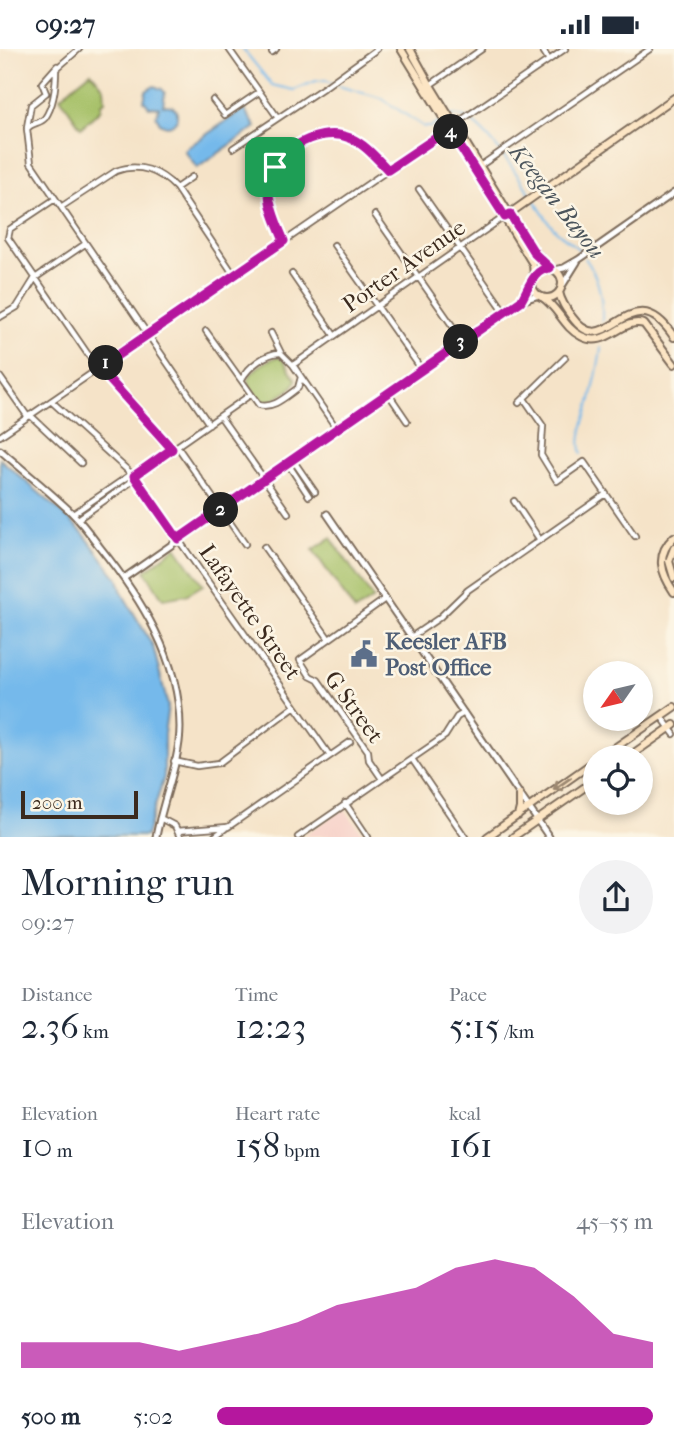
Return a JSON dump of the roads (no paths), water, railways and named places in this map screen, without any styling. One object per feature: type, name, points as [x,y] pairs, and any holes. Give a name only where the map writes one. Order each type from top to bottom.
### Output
[{"type":"main road","points":[[401,49],[480,166],[533,264],[533,288],[553,305],[579,335],[594,340],[611,336],[632,323],[641,323],[650,330],[674,364]]},
{"type":"main road","points":[[410,49],[507,215],[535,254],[561,277],[563,304],[573,318],[585,330],[598,332],[628,315],[649,313],[663,321],[674,337]]},
{"type":"main road","name":"Porter Avenue","points":[[507,215],[674,98]]},
{"type":"main road","points":[[533,278],[541,270],[552,269]]},
{"type":"main road","points":[[540,296],[551,297],[560,289]]},
{"type":"main road","points":[[674,537],[666,545],[661,561],[663,575],[674,592]]},
{"type":"main road","points":[[674,548],[669,557],[669,565],[674,578]]},
{"type":"main road","points":[[619,745],[674,707]]},
{"type":"main road","points":[[647,745],[673,729]]},
{"type":"main road","points":[[487,837],[583,770]]},
{"type":"main road","points":[[513,837],[583,788]]},
{"type":"main road","points":[[518,815],[520,794]]},
{"type":"street","points":[[53,96],[46,93],[42,83],[79,49]]},
{"type":"street","points":[[229,49],[278,118]]},
{"type":"street","points":[[233,148],[377,49]]},
{"type":"street","points":[[430,85],[482,49]]},
{"type":"street","points":[[542,49],[549,60]]},
{"type":"street","points":[[0,436],[388,170],[450,121],[468,116],[565,49]]},
{"type":"street","points":[[480,166],[650,49]]},
{"type":"street","points":[[27,129],[31,124],[43,120],[53,96],[59,65]]},
{"type":"street","points":[[213,100],[225,114],[259,92]]},
{"type":"street","points":[[46,93],[31,105],[27,129],[31,163],[209,424]]},
{"type":"street","points":[[284,241],[271,205],[269,184],[275,168],[297,145],[322,135],[340,135],[357,141],[388,170]]},
{"type":"street","points":[[61,207],[106,177],[125,168],[148,168],[169,180],[176,188],[234,275]]},
{"type":"street","points":[[176,188],[192,177]]},
{"type":"street","points":[[419,189],[505,312]]},
{"type":"street","points":[[552,269],[564,268],[582,257],[674,193]]},
{"type":"street","points":[[55,199],[8,233],[10,241],[99,368],[174,447],[245,544]]},
{"type":"street","points":[[375,215],[463,341]]},
{"type":"street","name":"Porter Avenue","points":[[293,365],[507,215]]},
{"type":"street","points":[[0,317],[17,307],[36,278],[86,244]]},
{"type":"street","points":[[334,245],[422,370]]},
{"type":"street","points":[[560,289],[582,257]]},
{"type":"street","points":[[292,274],[334,335]]},
{"type":"street","points":[[521,301],[533,278]]},
{"type":"street","points":[[124,578],[521,301],[540,296]]},
{"type":"street","points":[[206,331],[259,405],[270,407],[298,388],[301,377]]},
{"type":"street","points":[[271,333],[281,353],[293,365],[337,429]]},
{"type":"street","points":[[242,380],[246,372],[262,360],[273,353],[281,353]]},
{"type":"street","points":[[519,403],[565,358]]},
{"type":"street","points":[[0,377],[29,416],[80,463]]},
{"type":"street","points":[[388,393],[407,421]]},
{"type":"street","points":[[76,517],[127,477],[134,476],[250,395]]},
{"type":"street","points":[[525,400],[543,426],[541,455],[557,481],[584,462],[635,536]]},
{"type":"street","name":"Lafayette Street","points":[[51,401],[134,476],[330,756]]},
{"type":"street","points":[[220,416],[288,513]]},
{"type":"street","points":[[0,450],[76,517],[124,578],[154,629],[174,683],[180,730],[156,837]]},
{"type":"street","points":[[290,462],[312,494]]},
{"type":"street","points":[[411,637],[439,618],[468,590],[606,494]]},
{"type":"street","points":[[514,502],[541,540]]},
{"type":"street","points":[[327,514],[549,837]]},
{"type":"street","name":"G Street","points":[[264,547],[329,639],[304,656],[300,660],[301,664],[310,676],[318,681],[368,751],[369,760],[382,779]]},
{"type":"street","points":[[329,639],[385,599]]},
{"type":"street","points":[[174,761],[197,767],[219,763],[295,706]]},
{"type":"street","points":[[298,837],[446,736],[457,717],[464,713]]},
{"type":"street","points":[[662,716],[673,729]]},
{"type":"street","points":[[214,837],[350,742]]},
{"type":"street","points":[[412,759],[465,837]]},
{"type":"street","points":[[345,803],[368,837]]},
{"type":"street","points":[[160,818],[171,823],[178,834],[228,827]]},
{"type":"water","points":[[154,86],[165,93],[163,105],[172,106],[177,111],[177,119],[172,125],[160,123],[156,116],[159,107],[149,107],[144,101],[146,91]]},
{"type":"water","points":[[244,109],[256,127],[197,168],[184,150]]},
{"type":"water","points":[[0,459],[83,533],[118,579],[122,593],[153,646],[168,706],[164,734],[164,777],[146,836],[0,836]]},
{"type":"waterway","name":"Keegan Bayou","points":[[243,49],[272,85],[294,90],[326,80],[381,98],[424,127],[431,127],[442,121]]},
{"type":"waterway","name":"Keegan Bayou","points":[[450,116],[462,117],[491,140],[553,228],[582,253]]},
{"type":"waterway","name":"Keegan Bayou","points":[[585,258],[599,288],[602,321]]},
{"type":"waterway","name":"Keegan Bayou","points":[[582,454],[581,434],[601,348]]},
{"type":"place","name":"Keesler AFB Post Office","points":[[364,654]]}]
